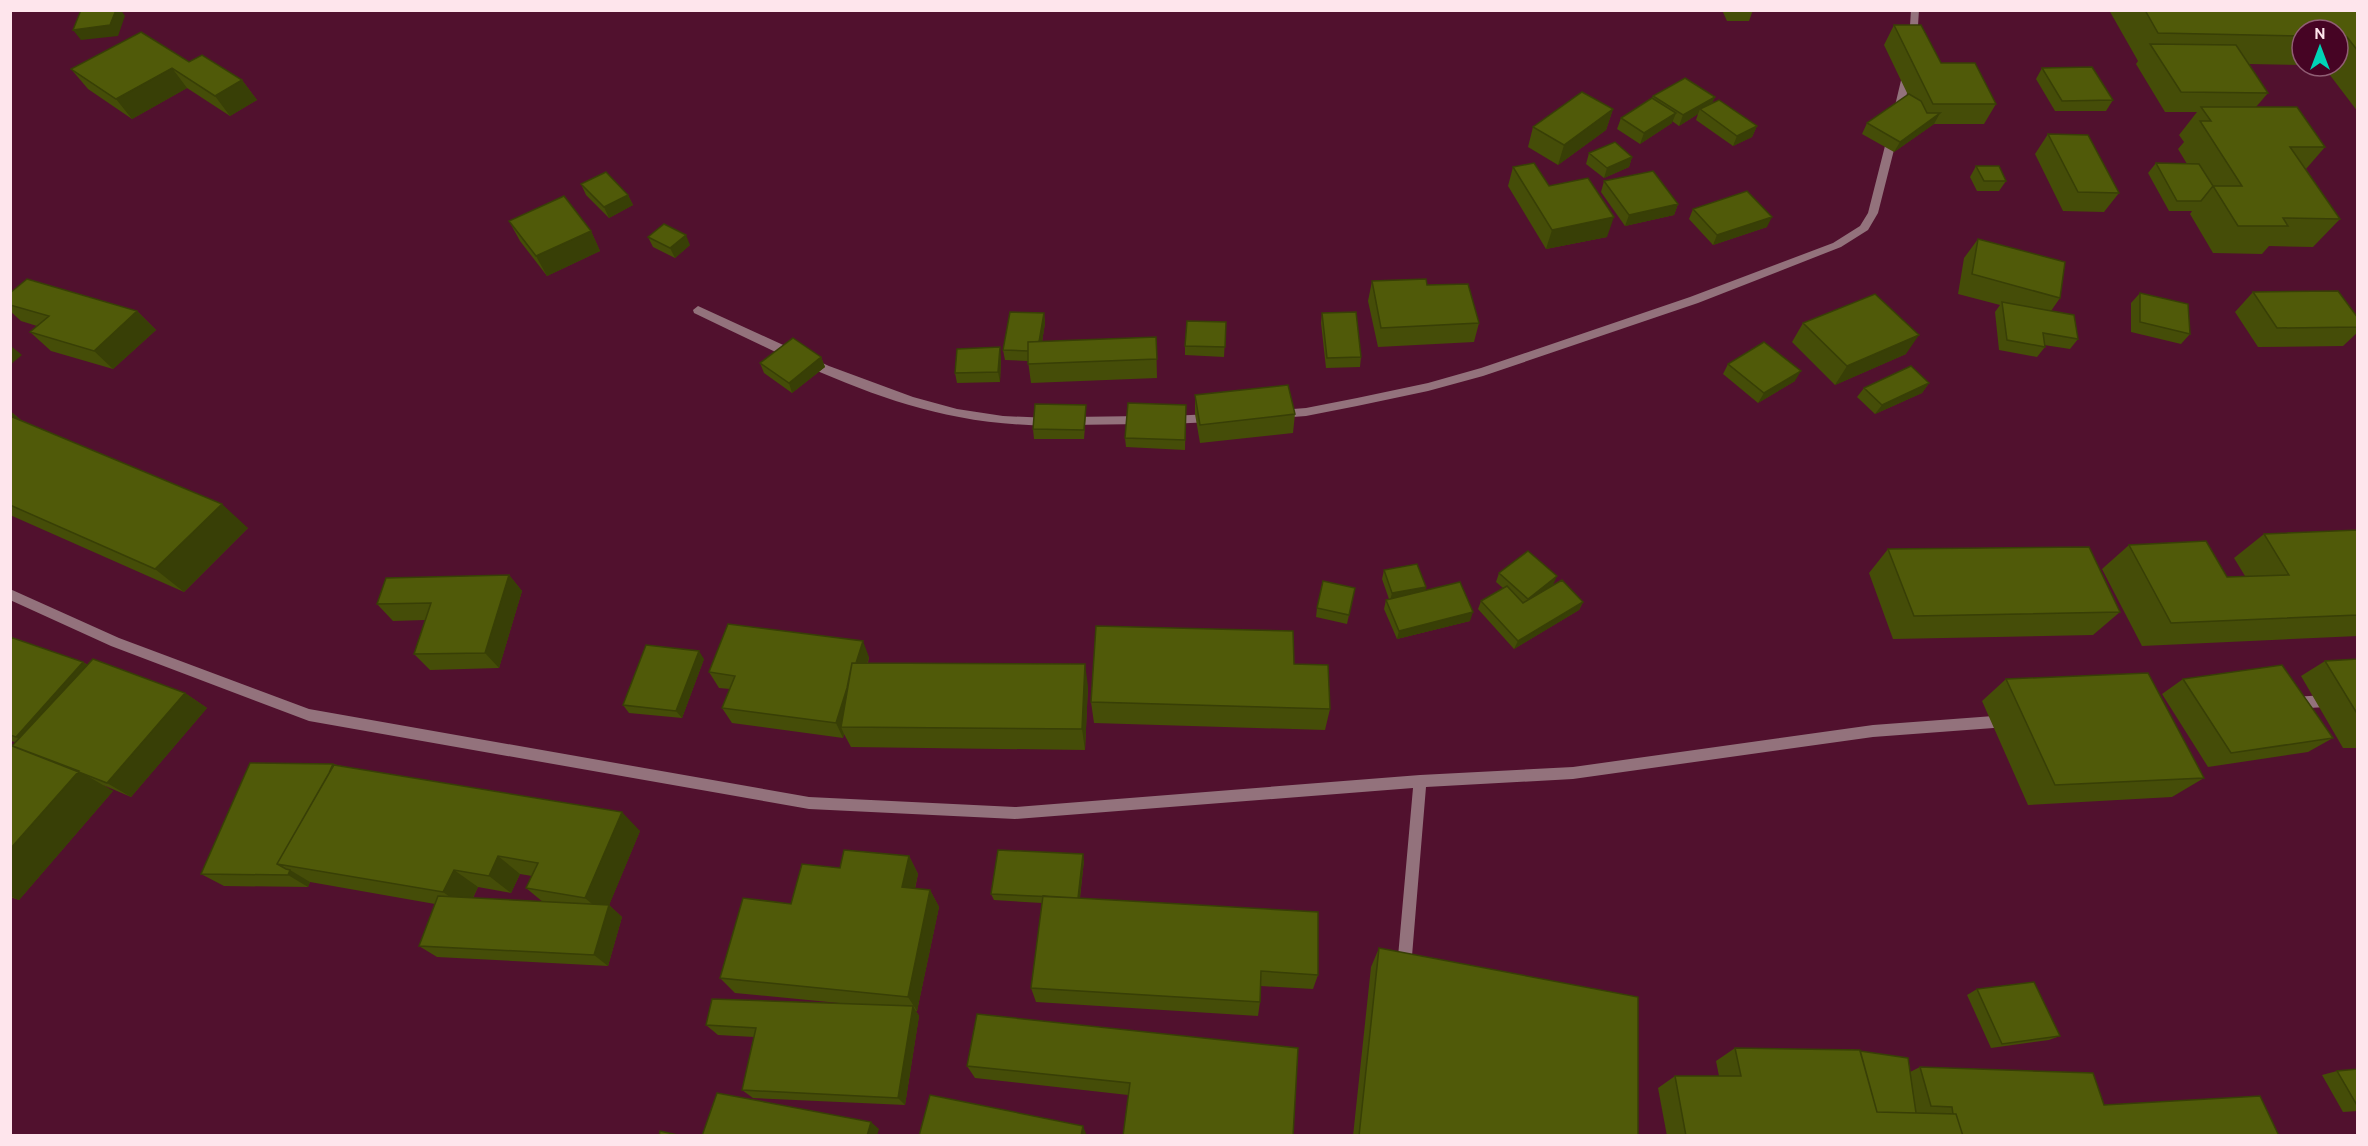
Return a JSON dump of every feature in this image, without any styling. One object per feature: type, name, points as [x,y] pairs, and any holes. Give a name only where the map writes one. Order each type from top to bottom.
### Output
[{"type":"street","points":[[1273,414],[1306,412],[1357,402],[1484,372],[1694,300],[1837,245],[1864,228],[1873,213],[1909,66],[1916,25],[1915,10]]},
{"type":"street","points":[[698,310],[829,372],[902,400],[951,413],[1042,422],[1149,420]]},
{"type":"street","points":[[1161,420],[1229,417]]},
{"type":"street","points":[[10,594],[115,642],[309,715],[809,803],[1015,813],[1420,781],[1573,773],[1873,731],[2016,720]]},
{"type":"street","points":[[2283,704],[2358,699]]},
{"type":"street","points":[[1402,982],[1420,781]]},
{"type":"building","points":[[81,10],[116,10],[110,25],[73,30]]},
{"type":"building","points":[[2145,10],[2358,10],[2358,51],[2350,41],[2350,18],[2290,18],[2290,36],[2158,33]]},
{"type":"building","points":[[1894,25],[1921,25],[1941,63],[1975,63],[1996,104],[1933,104]]},
{"type":"building","points":[[141,32],[189,62],[202,55],[242,80],[215,96],[172,68],[116,99],[71,69]]},
{"type":"building","points":[[2150,44],[2236,45],[2268,93],[2181,92]]},
{"type":"building","points":[[2092,67],[2113,100],[2062,101],[2042,68]]},
{"type":"building","points":[[1685,78],[1715,97],[1683,115],[1653,96]]},
{"type":"building","points":[[1582,92],[1613,109],[1564,145],[1533,127]]},
{"type":"building","points":[[1909,94],[1921,101],[1927,113],[1940,113],[1900,142],[1867,123]]},
{"type":"building","points":[[1652,98],[1676,113],[1644,133],[1621,118]]},
{"type":"building","points":[[1719,100],[1757,126],[1737,136],[1700,109]]},
{"type":"building","points":[[2201,107],[2297,107],[2325,147],[2290,147],[2340,219],[2283,218],[2288,226],[2238,226],[2213,186],[2242,186],[2200,121],[2211,121]]},
{"type":"building","points":[[2048,134],[2088,135],[2119,193],[2078,192]]},
{"type":"building","points":[[1615,142],[1632,157],[1607,168],[1589,153]]},
{"type":"building","points":[[1534,163],[1549,186],[1588,178],[1614,217],[1552,230],[1513,167]]},
{"type":"building","points":[[2156,163],[2199,164],[2213,186],[2201,201],[2177,201]]},
{"type":"building","points":[[1976,166],[1999,166],[2006,181],[1984,181]]},
{"type":"building","points":[[1653,171],[1678,204],[1629,215],[1604,181]]},
{"type":"building","points":[[606,172],[628,195],[604,207],[581,184]]},
{"type":"building","points":[[1747,191],[1772,217],[1717,235],[1693,209]]},
{"type":"building","points":[[564,196],[591,231],[536,256],[509,221]]},
{"type":"building","points":[[664,224],[686,235],[670,248],[648,237]]},
{"type":"building","points":[[1978,239],[2065,262],[2060,298],[1972,274]]},
{"type":"building","points":[[27,279],[137,311],[94,351],[30,332],[49,316],[10,305],[10,293]]},
{"type":"building","points":[[1426,279],[1427,285],[1468,284],[1479,323],[1381,328],[1372,281]]},
{"type":"building","points":[[2338,291],[2358,318],[2358,327],[2277,328],[2253,292]]},
{"type":"building","points":[[2140,293],[2188,304],[2190,334],[2140,322]]},
{"type":"building","points":[[1875,294],[1919,335],[1847,366],[1803,323]]},
{"type":"building","points":[[2002,302],[2074,315],[2078,339],[2043,333],[2045,347],[2007,340]]},
{"type":"building","points":[[1010,312],[1044,313],[1039,342],[1028,342],[1028,351],[1003,350]]},
{"type":"building","points":[[1356,312],[1361,357],[1327,358],[1322,313]]},
{"type":"building","points":[[1187,321],[1226,322],[1225,347],[1185,346]]},
{"type":"building","points":[[1156,337],[1157,359],[1028,364],[1028,342]]},
{"type":"building","points":[[793,338],[821,357],[789,383],[760,363]]},
{"type":"building","points":[[1764,342],[1801,371],[1764,393],[1728,364]]},
{"type":"building","points":[[1000,347],[998,372],[955,373],[957,349]]},
{"type":"building","points":[[1911,366],[1929,383],[1882,405],[1864,388]]},
{"type":"building","points":[[1288,385],[1295,414],[1200,425],[1195,395]]},
{"type":"building","points":[[1128,403],[1186,405],[1185,440],[1125,438]]},
{"type":"building","points":[[1035,404],[1086,405],[1084,430],[1033,429]]},
{"type":"building","points":[[10,416],[222,504],[155,569],[10,505]]},
{"type":"building","points":[[2358,530],[2358,615],[2171,623],[2129,545],[2206,541],[2227,577],[2289,575],[2264,534]]},
{"type":"building","points":[[2089,547],[2120,612],[1914,616],[1888,549]]},
{"type":"building","points":[[1528,551],[1557,576],[1528,599],[1499,573]]},
{"type":"building","points":[[1417,564],[1426,587],[1392,593],[1384,570]]},
{"type":"building","points":[[509,575],[485,653],[414,654],[431,603],[377,604],[386,578]]},
{"type":"building","points":[[1562,580],[1583,602],[1518,641],[1481,601],[1507,586],[1523,603]]},
{"type":"building","points":[[1323,581],[1355,588],[1349,615],[1317,608]]},
{"type":"building","points":[[1460,582],[1473,612],[1399,631],[1386,600]]},
{"type":"building","points":[[728,624],[863,641],[856,663],[852,663],[836,723],[722,708],[735,676],[709,672]]},
{"type":"building","points":[[1096,626],[1293,631],[1294,664],[1328,665],[1330,709],[1091,702]]},
{"type":"building","points":[[10,637],[83,662],[16,737],[10,735]]},
{"type":"building","points":[[646,645],[699,651],[676,711],[623,705]]},
{"type":"building","points":[[93,659],[185,693],[107,783],[12,746]]},
{"type":"building","points":[[2358,659],[2358,715],[2325,661]]},
{"type":"building","points":[[852,663],[1085,664],[1082,729],[841,727]]},
{"type":"building","points":[[2282,665],[2333,738],[2231,753],[2183,679]]},
{"type":"building","points":[[2148,673],[2204,778],[2055,785],[2006,679]]},
{"type":"building","points":[[10,745],[79,771],[10,849]]},
{"type":"building","points":[[250,763],[333,764],[277,864],[290,870],[288,875],[201,874]]},
{"type":"building","points":[[334,765],[622,812],[585,898],[526,888],[538,863],[498,856],[489,876],[454,870],[443,892],[277,864]]},
{"type":"building","points":[[844,850],[909,856],[902,887],[930,890],[908,997],[720,978],[743,898],[791,904],[802,864],[840,868]]},
{"type":"building","points":[[998,850],[1083,854],[1078,898],[991,894]]},
{"type":"building","points":[[438,896],[609,905],[594,955],[419,946]]},
{"type":"building","points":[[1043,896],[1318,912],[1318,975],[1261,971],[1260,1002],[1031,988]]},
{"type":"building","points":[[1379,948],[1638,997],[1638,1136],[1359,1136]]},
{"type":"building","points":[[2034,982],[2060,1036],[2002,1044],[1977,989]]},
{"type":"building","points":[[712,999],[913,1006],[898,1098],[742,1090],[756,1028],[706,1025]]},
{"type":"building","points":[[977,1014],[1298,1048],[1293,1136],[1123,1136],[1130,1083],[967,1066]]},
{"type":"building","points":[[1735,1048],[1860,1050],[1877,1112],[1956,1114],[1963,1136],[1686,1136],[1675,1076],[1741,1076]]},
{"type":"building","points":[[1860,1051],[1908,1058],[1916,1113],[1877,1112]]},
{"type":"building","points":[[1920,1067],[2093,1073],[2104,1105],[2260,1096],[2279,1136],[1963,1136],[1952,1107],[1931,1106]]},
{"type":"building","points":[[2358,1069],[2358,1107],[2337,1071]]},
{"type":"building","points":[[717,1093],[871,1122],[867,1136],[702,1136]]},
{"type":"building","points":[[930,1095],[1083,1126],[1081,1136],[919,1136]]},
{"type":"building","points":[[660,1131],[682,1136],[659,1136]]}]
